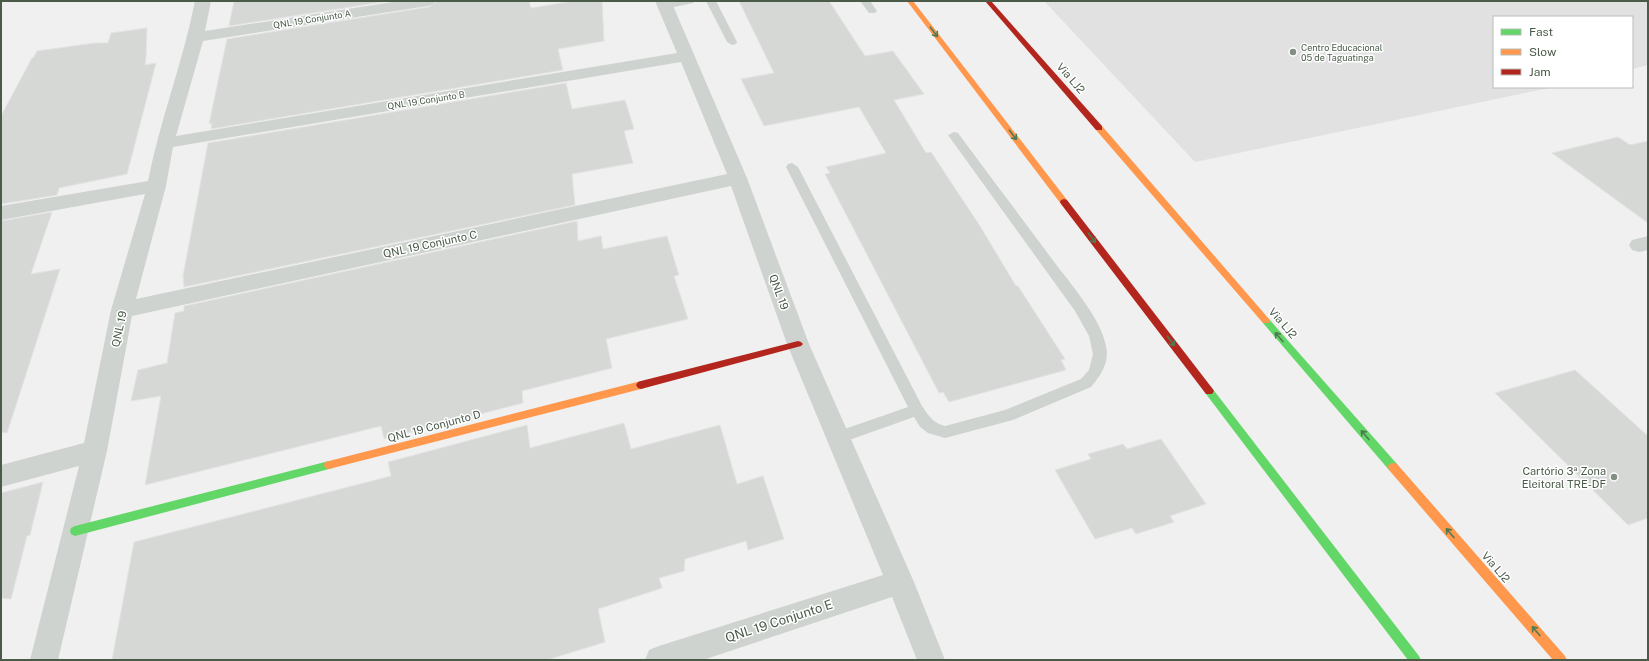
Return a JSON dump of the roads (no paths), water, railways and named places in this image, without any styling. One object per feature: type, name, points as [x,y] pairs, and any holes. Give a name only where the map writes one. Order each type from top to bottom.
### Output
[{"type":"main road","points":[[910,1],[1415,660]]},
{"type":"main road","name":"Via LJ2","points":[[988,1],[1561,660]]},
{"type":"main road","name":"QNL 19 Conjunto D","points":[[75,531],[798,344]]},
{"type":"street","name":"QNL 19","points":[[44,660],[95,451],[122,310],[157,186],[165,143],[196,37],[203,1]]},
{"type":"street","name":"QNL 19 Conjunto A","points":[[196,37],[428,1]]},
{"type":"street","name":"QNL 19","points":[[664,4],[738,178],[798,344],[900,582],[931,660]]},
{"type":"street","name":"QNL 19 Conjunto B","points":[[165,143],[687,56]]},
{"type":"street","name":"QNL 19 Conjunto C","points":[[122,310],[738,178]]},
{"type":"street","points":[[1,213],[157,186]]},
{"type":"street","points":[[1,476],[95,451]]},
{"type":"street","name":"QNL 19 Conjunto E","points":[[659,660],[900,582]]},
{"type":"lane","points":[[664,4],[690,1]]},
{"type":"lane","points":[[711,1],[732,42]]},
{"type":"lane","points":[[865,1],[872,11]]},
{"type":"lane","points":[[792,166],[917,410],[925,423],[933,429],[945,432],[1008,416],[1086,383],[1095,374],[1101,362],[1101,351],[1094,331],[1080,308],[954,135]]},
{"type":"lane","points":[[838,438],[917,410]]},
{"type":"place","name":"Centro Educacional 05 de Taguatinga","points":[[1293,52]]},
{"type":"place","name":"Cartório 3ª Zona Eleitoral TRE-DF","points":[[1614,477]]}]
